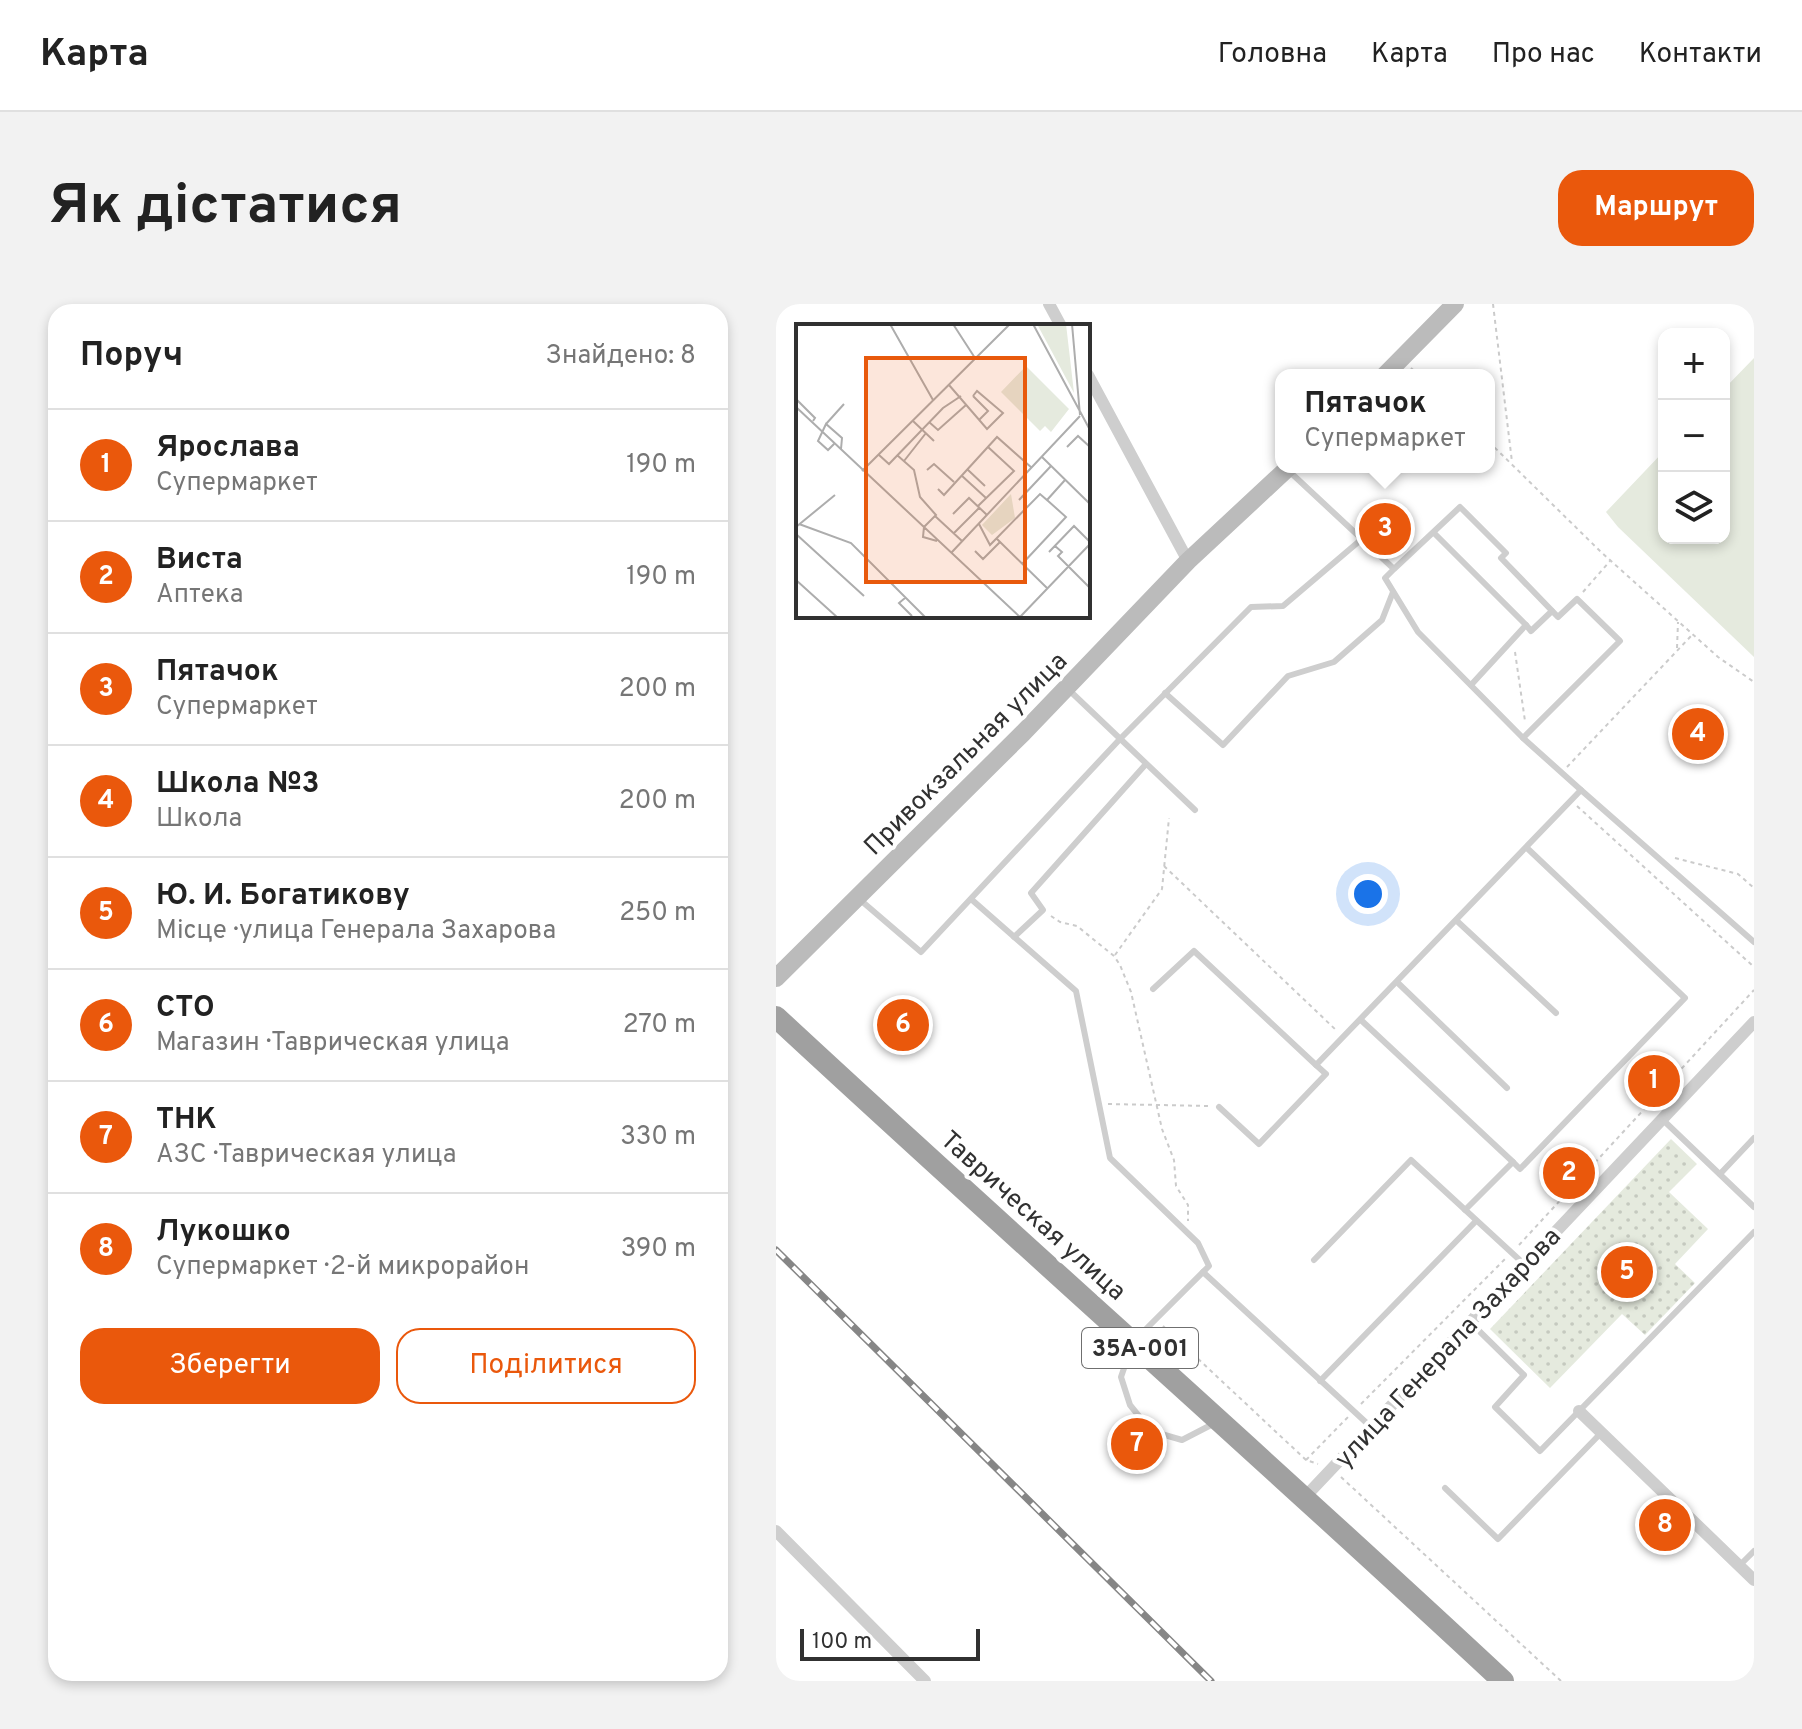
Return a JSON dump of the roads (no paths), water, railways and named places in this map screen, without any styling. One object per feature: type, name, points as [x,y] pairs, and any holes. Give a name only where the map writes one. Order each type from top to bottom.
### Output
[{"type":"highway","name":"Таврическая улица","points":[[776,1017],[1503,1681]]},
{"type":"main road","points":[[1391,369],[1450,306]]},
{"type":"main road","name":"Привокзальная улица","points":[[776,978],[1067,688],[1188,561],[1283,473]]},
{"type":"street","points":[[1049,304],[1060,324]]},
{"type":"street","points":[[1090,379],[1188,561]]},
{"type":"street","name":"улица Генерала Захарова","points":[[1305,1497],[1754,1022]]},
{"type":"street","points":[[1579,1411],[1754,1580]]},
{"type":"street","points":[[776,1531],[925,1681]]},
{"type":"lane","points":[[1293,473],[1394,569]]},
{"type":"lane","points":[[1525,736],[1620,641],[1577,599],[1558,617],[1501,558],[1506,553],[1460,507],[1385,578],[1418,632],[1562,773],[1754,942]]},
{"type":"lane","points":[[1434,533],[1531,631],[1552,611]]},
{"type":"lane","points":[[858,898],[921,952],[1120,739],[1251,607],[1283,606],[1363,538]]},
{"type":"lane","points":[[1165,693],[1223,745],[1288,676],[1334,662],[1370,631],[1382,620],[1393,592]]},
{"type":"lane","points":[[1471,685],[1526,625]]},
{"type":"lane","points":[[1067,688],[1195,810]]},
{"type":"lane","points":[[1014,937],[1043,910],[1031,893],[1146,764]]},
{"type":"lane","points":[[1316,1065],[1362,1021],[1581,790]]},
{"type":"lane","points":[[1362,1021],[1520,1169],[1685,998],[1527,848]]},
{"type":"lane","points":[[971,899],[1076,991],[1110,1158],[1198,1243],[1209,1266],[1134,1342],[1121,1377],[1130,1405],[1151,1431],[1182,1440],[1219,1421]]},
{"type":"lane","points":[[1457,921],[1556,1013]]},
{"type":"lane","points":[[1153,989],[1194,951],[1326,1074],[1259,1144],[1219,1107]]},
{"type":"lane","points":[[1398,983],[1507,1088]]},
{"type":"lane","points":[[1662,1119],[1754,1207]]},
{"type":"lane","points":[[1720,1174],[1754,1138]]},
{"type":"lane","points":[[1314,1260],[1411,1160],[1525,1264]]},
{"type":"lane","points":[[1465,1210],[1513,1162]]},
{"type":"lane","points":[[1320,1381],[1476,1221]]},
{"type":"lane","points":[[1470,1322],[1524,1375],[1495,1407],[1540,1451],[1754,1232]]},
{"type":"lane","points":[[1203,1272],[1371,1427]]},
{"type":"lane","points":[[1445,1488],[1498,1539],[1601,1433]]},
{"type":"lane","points":[[1739,1566],[1754,1551]]},
{"type":"railway","points":[[776,1250],[1211,1681]]},
{"type":"place","name":"Пятачок","points":[[1385,529]]},
{"type":"place","name":"Школа №3","points":[[1698,734]]},
{"type":"place","name":"СТО","points":[[903,1025]]},
{"type":"place","name":"Ярослава","points":[[1654,1081]]},
{"type":"place","name":"Виста","points":[[1569,1173]]},
{"type":"place","name":"Ю. И. Богатикову","points":[[1627,1272]]},
{"type":"place","name":"ТНК","points":[[1137,1444]]},
{"type":"place","name":"Лукошко","points":[[1665,1525]]}]
